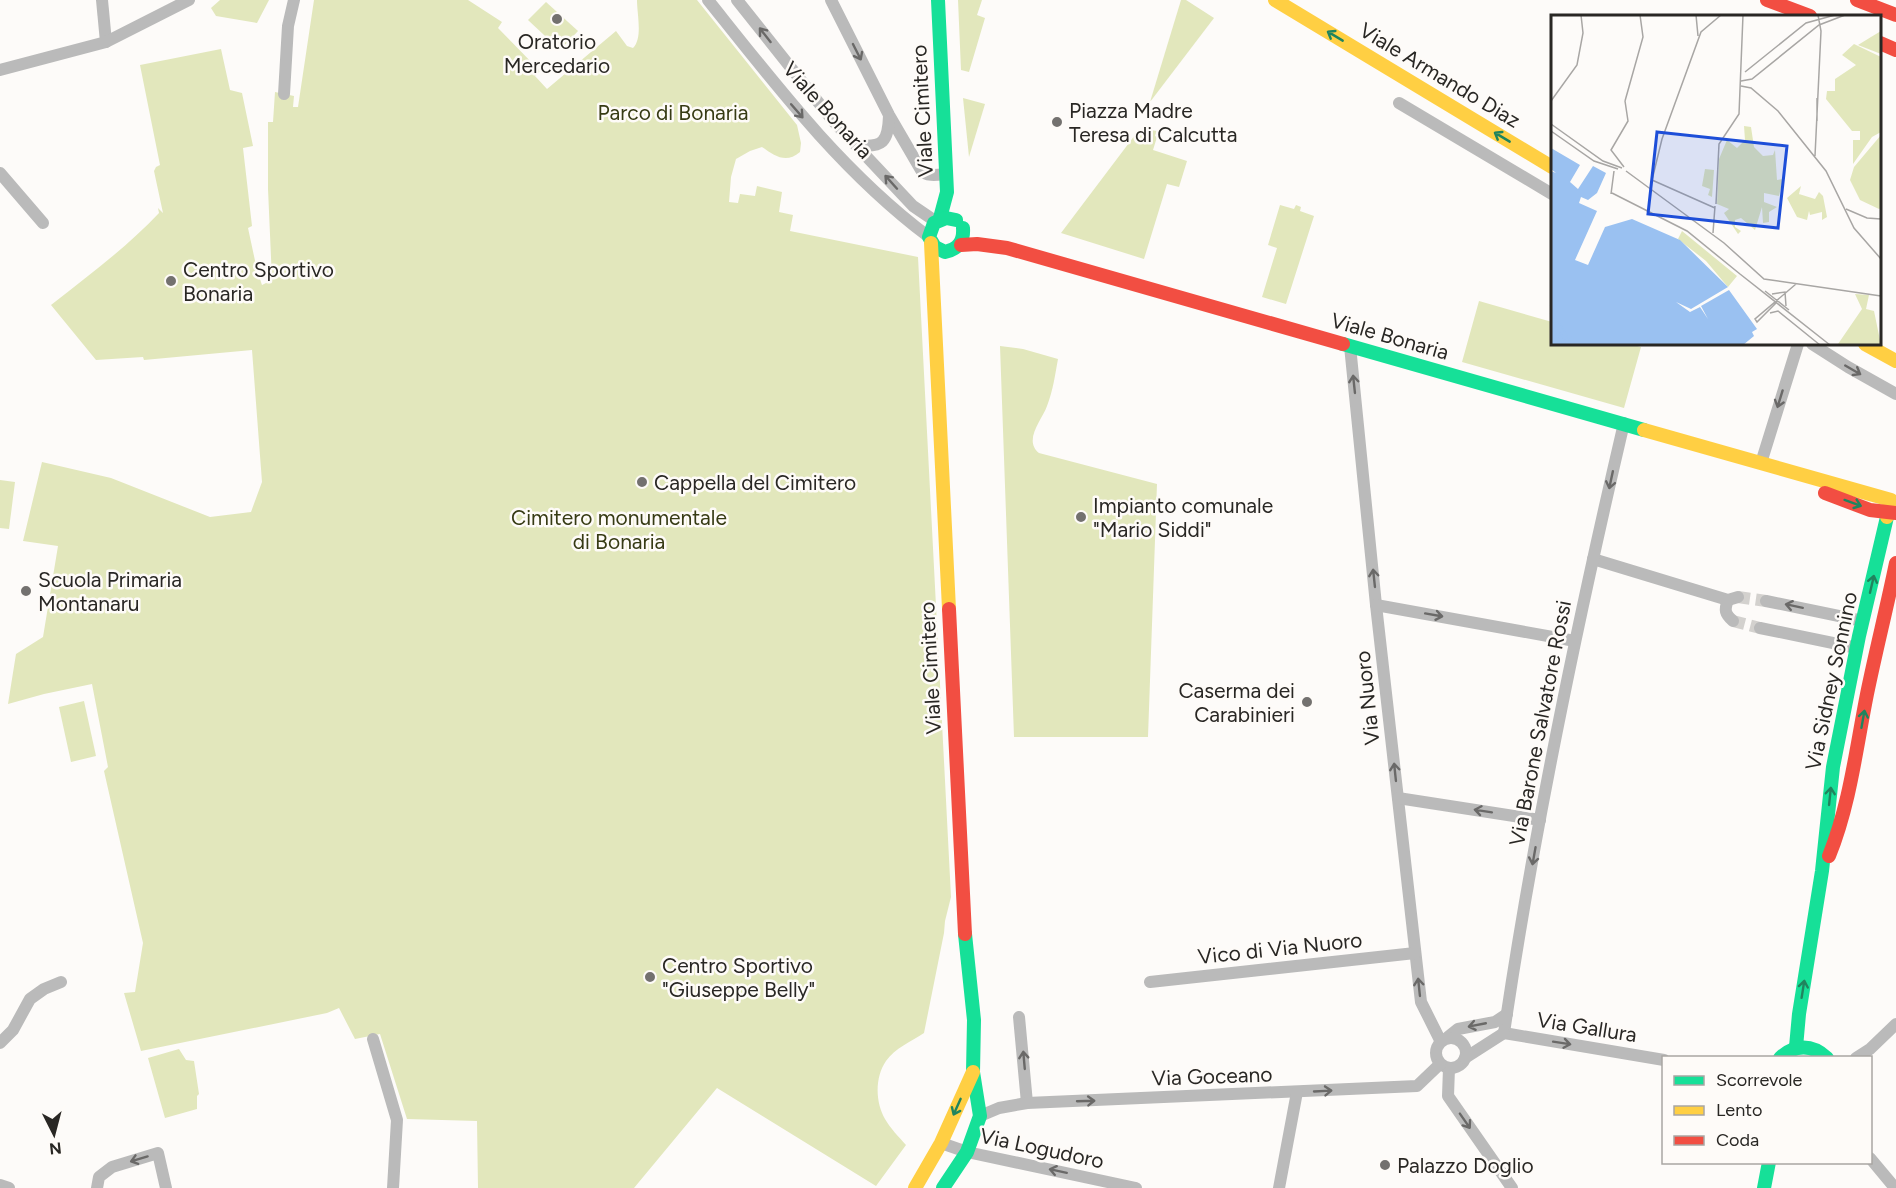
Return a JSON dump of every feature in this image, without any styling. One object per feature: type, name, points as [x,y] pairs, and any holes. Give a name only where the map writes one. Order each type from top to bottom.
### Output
[{"type":"main road","name":"Viale Cimitero","points":[[937,220],[947,192],[938,0]]},
{"type":"main road","name":"Viale Armando Diaz","points":[[1275,0],[1551,166]]},
{"type":"main road","points":[[1767,0],[1807,15]]},
{"type":"main road","points":[[1857,0],[1896,15]]},
{"type":"main road","points":[[1881,43],[1896,50]]},
{"type":"main road","points":[[947,192],[964,235],[961,244]]},
{"type":"main road","points":[[945,217],[979,237],[1007,248],[961,244],[951,251],[933,248],[929,231],[937,220],[945,217]]},
{"type":"main road","name":"Viale Cimitero","points":[[933,248],[963,921],[974,1020],[973,1072]]},
{"type":"main road","name":"Viale Bonaria","points":[[1007,248],[1624,423],[1761,464],[1786,479],[1862,507],[1892,509]]},
{"type":"main road","points":[[1867,345],[1896,361]]},
{"type":"main road","name":"Via Sidney Sonnino","points":[[1797,1047],[1799,1014],[1822,871],[1833,767],[1863,621],[1892,509]]},
{"type":"main road","name":"Via Sidney Sonnino","points":[[1822,871],[1840,832],[1849,798],[1867,694],[1896,563]]},
{"type":"main road","points":[[1782,1056],[1787,1051],[1803,1046],[1815,1048],[1825,1056]]},
{"type":"main road","points":[[943,1188],[967,1152],[980,1116],[973,1072]]},
{"type":"main road","points":[[915,1188],[941,1143],[973,1072]]},
{"type":"main road","points":[[1764,1188],[1769,1164]]},
{"type":"street","points":[[102,0],[106,42]]},
{"type":"street","points":[[0,70],[106,42],[189,0]]},
{"type":"street","points":[[284,94],[288,26],[294,0]]},
{"type":"street","name":"Viale Bonaria","points":[[708,0],[798,112],[933,248]]},
{"type":"street","name":"Viale Bonaria","points":[[737,0],[834,122],[913,206],[937,220]]},
{"type":"street","points":[[831,0],[889,115],[924,174],[946,174]]},
{"type":"street","name":"Viale Armando Diaz","points":[[1399,103],[1551,193]]},
{"type":"street","points":[[857,145],[874,147],[880,144],[888,132],[889,115]]},
{"type":"street","points":[[0,173],[43,223]]},
{"type":"street","points":[[1761,464],[1797,345]]},
{"type":"street","points":[[1814,345],[1896,394]]},
{"type":"street","name":"Via Nuoro","points":[[1350,346],[1376,605],[1421,1002],[1444,1039]]},
{"type":"street","name":"Via Barone Salvatore Rossi","points":[[1504,1033],[1540,820],[1575,641],[1624,423]]},
{"type":"street","points":[[1593,559],[1733,598],[1724,610],[1733,621]]},
{"type":"street","points":[[1766,601],[1863,621]]},
{"type":"street","points":[[1376,605],[1575,641]]},
{"type":"street","points":[[1760,628],[1857,648]]},
{"type":"street","points":[[1398,798],[1540,820]]},
{"type":"street","name":"Vico di Via Nuoro","points":[[1150,982],[1415,952]]},
{"type":"street","points":[[0,1043],[13,1030],[30,999],[44,988],[61,982]]},
{"type":"street","points":[[1507,1014],[1494,1022],[1458,1029],[1436,1047],[1435,1053],[1445,1066],[1448,1096],[1512,1188]]},
{"type":"street","points":[[1019,1017],[1027,1103]]},
{"type":"street","points":[[1859,1056],[1870,1049],[1896,1024]]},
{"type":"street","points":[[1445,1066],[1459,1065],[1465,1058],[1504,1033]]},
{"type":"street","name":"Via Gallura","points":[[1504,1033],[1662,1059]]},
{"type":"street","points":[[1444,1039],[1455,1038],[1463,1043],[1466,1051],[1465,1058]]},
{"type":"street","points":[[373,1039],[397,1119],[393,1188]]},
{"type":"street","name":"Via Goceano","points":[[980,1116],[999,1108],[1027,1103],[1417,1086],[1445,1066]]},
{"type":"street","points":[[1279,1188],[1297,1092]]},
{"type":"street","name":"Via Logudoro","points":[[941,1143],[967,1152],[1136,1188]]},
{"type":"street","points":[[97,1188],[99,1177],[112,1167],[158,1153],[166,1188]]},
{"type":"street","points":[[1872,1160],[1895,1188]]},
{"type":"street","points":[[0,1185],[9,1188]]},
{"type":"green space","points":[[220,0],[269,0],[257,23],[216,16],[211,8]]},
{"type":"green space","points":[[314,0],[468,0],[502,22],[498,28],[540,71],[535,76],[547,89],[616,31],[627,46],[633,48],[639,32],[637,0],[697,0],[797,125],[801,143],[800,152],[790,158],[776,156],[762,147],[736,159],[731,177],[729,202],[738,203],[740,194],[755,196],[757,186],[782,192],[779,212],[793,215],[790,231],[918,257],[951,897],[924,1033],[894,1052],[882,1067],[880,1074],[879,1105],[889,1126],[906,1145],[876,1186],[717,1088],[634,1188],[478,1188],[477,1121],[407,1119],[380,1034],[355,1039],[339,1008],[327,1013],[141,1051],[124,993],[135,992],[143,943],[104,771],[108,767],[92,684],[8,704],[16,654],[43,637],[58,546],[23,541],[42,462],[111,478],[210,517],[251,512],[262,482],[252,350],[144,360],[143,357],[96,360],[51,305],[134,238],[159,213],[158,208],[163,213],[154,171],[160,165],[140,65],[221,49],[230,90],[242,93],[253,146],[243,148],[252,226],[248,228],[257,270],[262,285],[272,280],[268,122],[273,122],[275,92],[294,96],[293,107],[298,107]]},
{"type":"green space","points":[[958,0],[982,0],[977,15],[985,18],[969,72],[961,70]]},
{"type":"green space","points":[[1181,0],[1186,0],[1214,18],[1150,102]]},
{"type":"green space","points":[[546,2],[578,31],[560,50],[528,20]]},
{"type":"green space","points":[[963,98],[985,104],[969,157]]},
{"type":"green space","points":[[1151,130],[1157,131],[1153,150],[1187,161],[1179,187],[1167,184],[1144,259],[1061,233],[1138,131],[1149,134]]},
{"type":"green space","points":[[1280,205],[1294,209],[1296,205],[1301,207],[1300,211],[1314,216],[1286,304],[1262,297],[1277,248],[1268,245]]},
{"type":"green space","points":[[1479,301],[1551,322],[1551,345],[1634,345],[1641,347],[1624,408],[1462,362]]},
{"type":"green space","name":"Impianto comunale \"Mario Siddi\"","points":[[1000,346],[1023,349],[1058,359],[1049,400],[1033,436],[1035,448],[1039,453],[1157,484],[1148,737],[1014,737]]},
{"type":"green space","points":[[0,480],[15,482],[9,529],[0,528]]},
{"type":"green space","points":[[84,701],[96,756],[71,762],[59,707]]},
{"type":"green space","points":[[179,1049],[186,1060],[194,1061],[199,1094],[197,1109],[165,1118],[148,1058]]},
{"type":"tunnel","points":[[1738,597],[1766,601]]},
{"type":"tunnel","points":[[1733,621],[1760,628]]},
{"type":"traffic: fast","points":[[938,0],[947,192],[940,218]]},
{"type":"traffic: fast","points":[[956,220],[946,218],[934,223],[929,237],[935,247],[945,252],[957,247],[961,241],[963,228]]},
{"type":"traffic: fast","points":[[1343,344],[1644,430]]},
{"type":"traffic: fast","points":[[1796,1047],[1799,1014],[1822,871],[1833,767],[1859,636],[1887,517]]},
{"type":"traffic: fast","points":[[943,1188],[967,1152],[980,1116],[973,1072],[974,1020],[965,934]]},
{"type":"traffic: fast","points":[[1782,1056],[1798,1048],[1809,1048],[1825,1056]]},
{"type":"traffic: fast","points":[[1764,1188],[1769,1164]]},
{"type":"traffic: slow","points":[[1275,0],[1551,166]]},
{"type":"traffic: slow","points":[[931,243],[949,609]]},
{"type":"traffic: slow","points":[[1867,345],[1896,361]]},
{"type":"traffic: slow","points":[[1644,430],[1891,500],[1887,517]]},
{"type":"traffic: slow","points":[[915,1188],[941,1143],[973,1072]]},
{"type":"traffic: jam","points":[[1767,0],[1807,15]]},
{"type":"traffic: jam","points":[[1857,0],[1896,15]]},
{"type":"traffic: jam","points":[[1881,43],[1896,50]]},
{"type":"traffic: jam","points":[[961,245],[977,244],[1007,248],[1343,344]]},
{"type":"traffic: jam","points":[[1825,493],[1870,510],[1896,513]]},
{"type":"traffic: jam","points":[[1829,856],[1847,796],[1896,563]]},
{"type":"traffic: jam","points":[[949,609],[965,934]]},
{"type":"place","name":"Oratorio Mercedario","points":[[557,19]]},
{"type":"place","name":"Piazza Madre Teresa di Calcutta","points":[[1057,122]]},
{"type":"place","name":"Centro Sportivo Bonaria","points":[[171,281]]},
{"type":"place","name":"Cappella del Cimitero","points":[[642,482]]},
{"type":"place","name":"Impianto comunale \"Mario Siddi\"","points":[[1081,517]]},
{"type":"place","name":"Scuola Primaria Montanaru","points":[[26,591]]},
{"type":"place","name":"Caserma dei Carabinieri","points":[[1307,702]]},
{"type":"place","name":"Centro Sportivo \"Giuseppe Belly\"","points":[[650,977]]},
{"type":"place","name":"Palazzo Doglio","points":[[1385,1165]]},
{"type":"park label","name":"Parco di Bonaria","points":[[673,112]]},
{"type":"park label","name":"Cimitero monumentale di Bonaria","points":[[619,529]]}]
